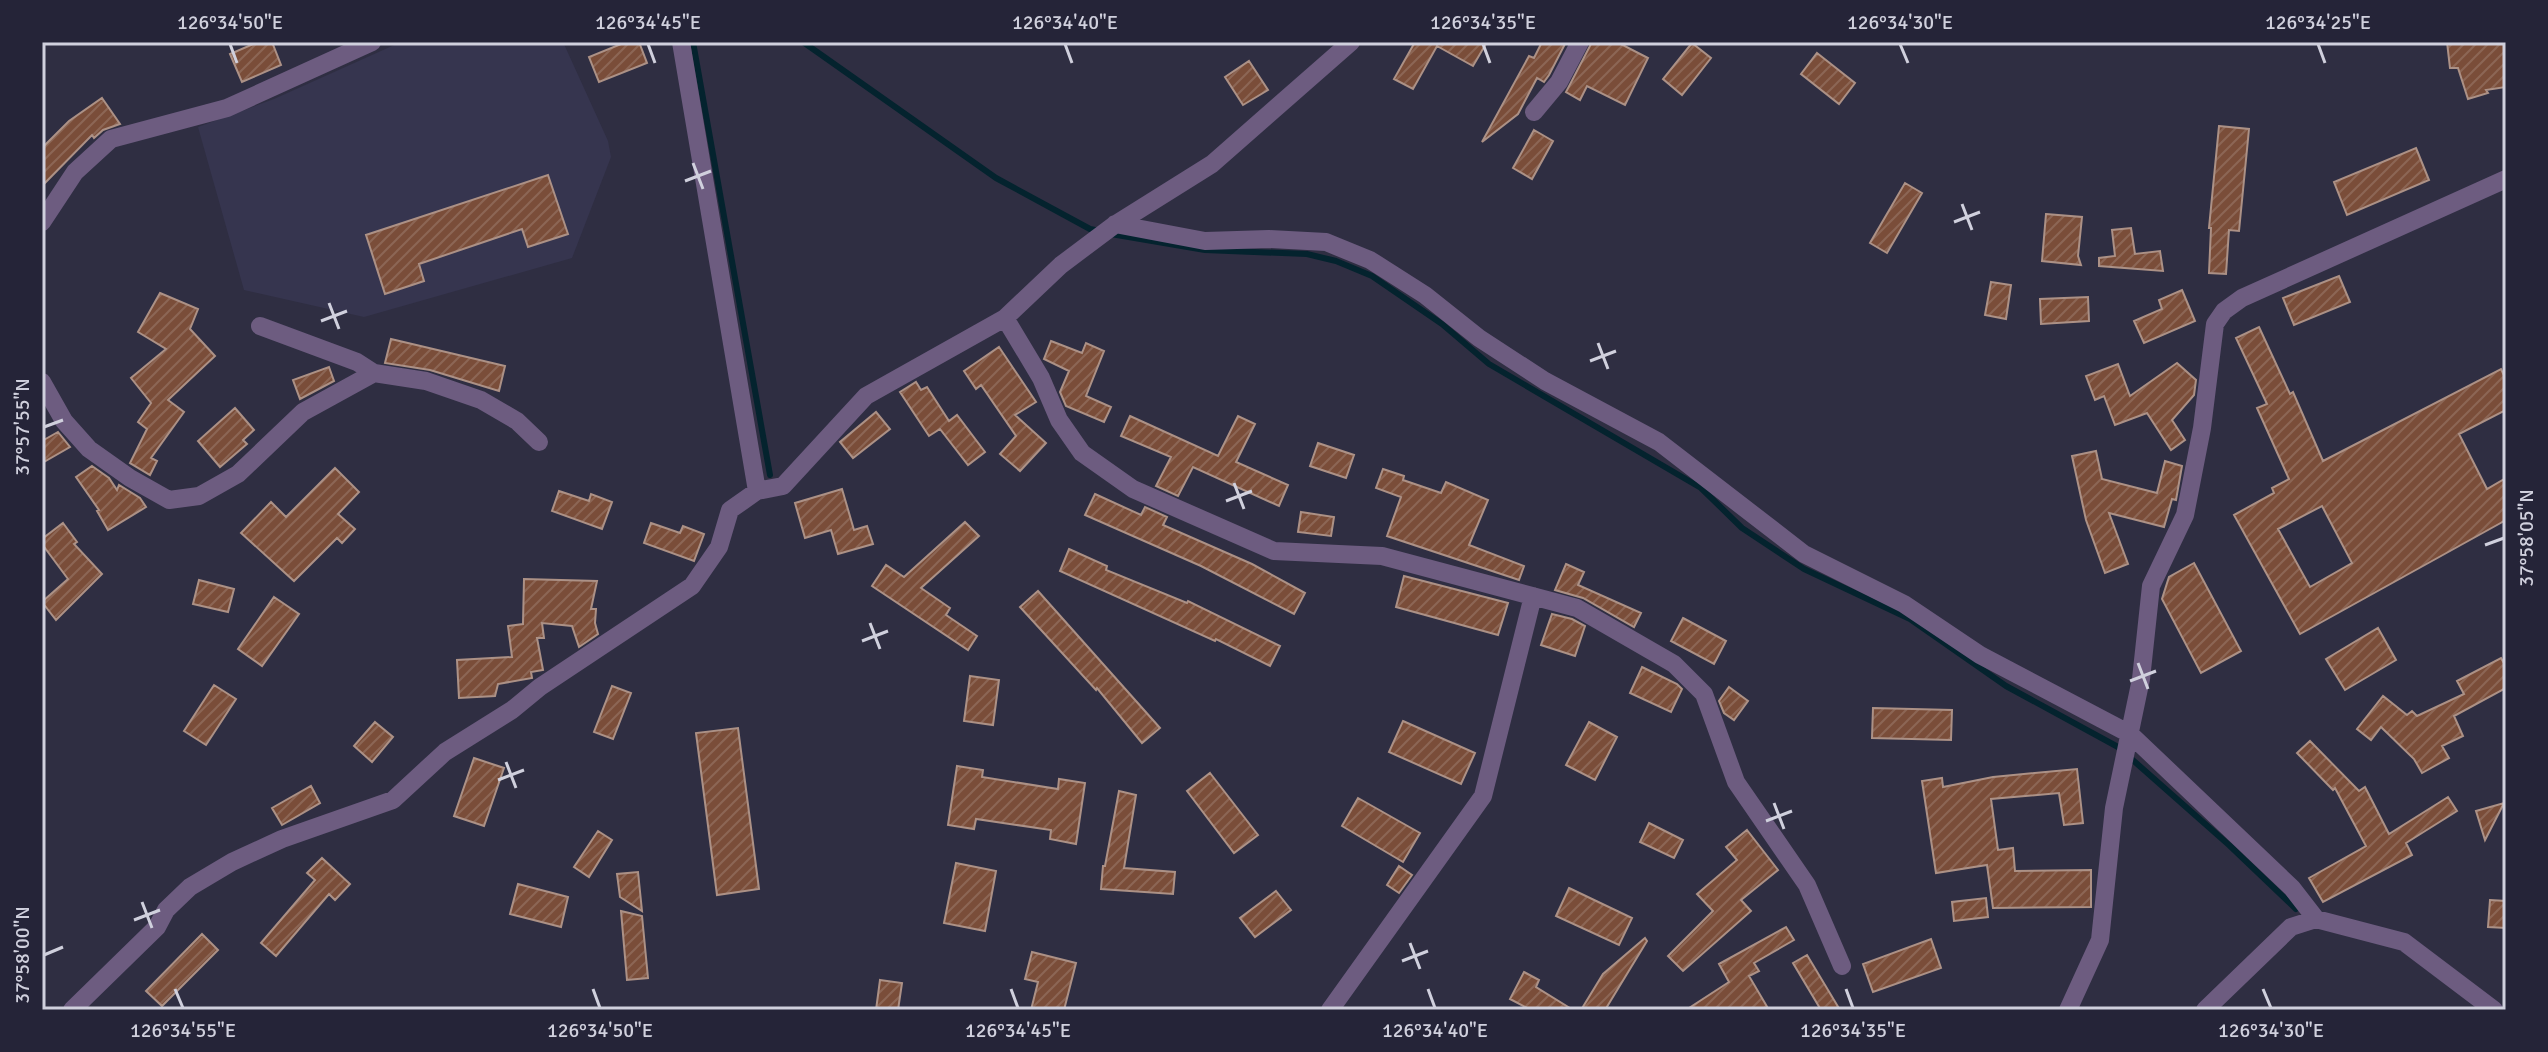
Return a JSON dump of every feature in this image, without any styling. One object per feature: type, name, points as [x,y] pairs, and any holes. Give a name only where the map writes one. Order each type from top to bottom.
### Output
[{"type":"street","points":[[42,222],[75,172],[111,139],[227,108],[372,42]]},
{"type":"street","points":[[681,42],[757,491]]},
{"type":"street","points":[[72,1010],[157,927],[166,910],[190,887],[232,862],[282,839],[393,800],[445,752],[512,710],[540,687],[692,586],[719,547],[730,510],[757,491],[783,486],[866,396],[1005,318],[1061,265],[1091,242],[1212,164],[1351,42]]},
{"type":"street","points":[[1534,112],[1559,82],[1580,42]]},
{"type":"street","points":[[2068,1010],[2100,940],[2114,808],[2141,679],[2151,586],[2185,515],[2202,428],[2215,324],[2224,311],[2242,298],[2506,179]]},
{"type":"street","points":[[1114,225],[1205,241],[1269,239],[1326,242],[1370,260],[1425,295],[1479,338],[1545,381],[1659,442],[1804,554],[1904,604],[1980,655],[2130,734],[2292,888],[2316,919]]},
{"type":"street","points":[[1005,318],[1041,378],[1059,420],[1082,453],[1133,489],[1274,551],[1382,556],[1577,608],[1639,641],[1674,664],[1704,694],[1736,782],[1807,885],[1842,966]]},
{"type":"street","points":[[260,326],[357,362],[374,373],[426,381],[481,400],[517,421],[539,442]]},
{"type":"street","points":[[42,382],[64,421],[89,449],[130,478],[169,500],[199,496],[238,474],[303,412],[374,373]]},
{"type":"street","points":[[1330,1010],[1483,796],[1533,596]]},
{"type":"street","points":[[2205,1010],[2291,927],[2316,919],[2404,942],[2494,1010]]},
{"type":"shaded area","points":[[401,42],[563,42],[608,141],[611,157],[572,258],[364,317],[244,290],[198,127],[274,99]]},
{"type":"building","points":[[258,42],[272,42],[281,65],[242,82],[230,54]]},
{"type":"building","points":[[626,42],[639,42],[647,63],[599,82],[589,57]]},
{"type":"building","points":[[1415,42],[1487,42],[1473,66],[1437,46],[1413,89],[1394,79]]},
{"type":"building","points":[[1542,42],[1566,42],[1544,82],[1537,78],[1518,114],[1482,142],[1529,56],[1534,58]]},
{"type":"building","points":[[1592,42],[1617,42],[1648,58],[1625,105],[1587,86],[1580,100],[1566,92]]},
{"type":"building","points":[[2447,42],[2506,42],[2506,87],[2486,90],[2488,93],[2468,99],[2458,68],[2450,68]]},
{"type":"building","points":[[1692,43],[1711,58],[1682,95],[1663,79]]},
{"type":"building","points":[[1817,53],[1855,83],[1839,104],[1801,74]]},
{"type":"building","points":[[1249,61],[1268,90],[1243,105],[1225,77]]},
{"type":"building","points":[[102,98],[120,124],[103,130],[94,138],[92,135],[42,186],[42,148],[69,121]]},
{"type":"building","points":[[2219,126],[2249,129],[2239,231],[2229,230],[2226,274],[2209,273],[2209,228]]},
{"type":"building","points":[[1534,130],[1553,141],[1532,179],[1513,168]]},
{"type":"building","points":[[2416,148],[2429,180],[2347,215],[2334,182]]},
{"type":"building","points":[[548,175],[568,234],[528,247],[522,229],[419,264],[424,281],[385,294],[366,235]]},
{"type":"building","points":[[1905,183],[1922,193],[1887,253],[1870,243]]},
{"type":"building","points":[[2046,214],[2082,217],[2078,256],[2081,265],[2042,261]]},
{"type":"building","points":[[2131,228],[2135,254],[2160,251],[2163,271],[2099,266],[2099,258],[2115,256],[2112,230]]},
{"type":"building","points":[[2339,276],[2350,302],[2294,325],[2283,298]]},
{"type":"building","points":[[1991,282],[2011,285],[2006,319],[1985,315]]},
{"type":"building","points":[[2182,290],[2195,321],[2144,343],[2134,321],[2162,309],[2159,300]]},
{"type":"building","points":[[160,293],[198,309],[190,329],[215,356],[168,400],[184,412],[151,458],[157,461],[150,475],[130,463],[147,429],[138,422],[151,403],[131,378],[166,349],[138,332]]},
{"type":"building","points":[[2088,297],[2089,321],[2041,324],[2040,299]]},
{"type":"building","points":[[2259,327],[2290,394],[2293,392],[2323,461],[2501,369],[2506,380],[2506,410],[2459,434],[2487,489],[2506,478],[2506,520],[2300,634],[2234,515],[2274,493],[2272,488],[2289,479],[2257,408],[2267,404],[2236,338]],"holes":[[[2322,506],[2352,563],[2310,587],[2278,529]]]},
{"type":"building","points":[[391,339],[505,366],[499,391],[430,370],[385,363]]},
{"type":"building","points":[[1051,341],[1082,353],[1086,343],[1104,351],[1086,396],[1111,407],[1104,422],[1066,406],[1060,392],[1069,371],[1044,359]]},
{"type":"building","points":[[999,347],[1036,402],[1015,415],[1046,443],[1020,471],[1000,454],[1016,436],[981,385],[976,389],[964,371]]},
{"type":"building","points":[[2177,363],[2196,380],[2194,395],[2172,420],[2185,440],[2171,450],[2147,413],[2115,425],[2104,396],[2095,400],[2086,376],[2118,364],[2130,396]]},
{"type":"building","points":[[329,367],[334,381],[300,399],[293,380]]},
{"type":"building","points":[[916,382],[921,390],[927,387],[949,421],[957,415],[985,452],[968,465],[940,429],[929,436],[900,392]]},
{"type":"building","points":[[235,408],[254,430],[243,440],[247,444],[220,467],[198,441]]},
{"type":"building","points":[[876,412],[890,429],[853,458],[840,442]]},
{"type":"building","points":[[1130,416],[1218,456],[1238,416],[1255,424],[1236,462],[1288,485],[1279,506],[1193,467],[1178,496],[1156,486],[1171,457],[1121,436]]},
{"type":"building","points":[[58,432],[70,447],[42,463],[42,441]]},
{"type":"building","points":[[1318,443],[1354,455],[1346,478],[1310,466]]},
{"type":"building","points":[[2096,451],[2102,479],[2157,493],[2165,461],[2182,466],[2176,500],[2172,499],[2164,527],[2109,513],[2128,564],[2105,573],[2086,520],[2072,456]]},
{"type":"building","points":[[92,466],[109,478],[117,490],[119,485],[140,498],[146,507],[108,530],[99,510],[76,477]]},
{"type":"building","points":[[335,468],[359,492],[338,514],[355,529],[342,543],[337,538],[294,581],[241,533],[271,502],[286,517]]},
{"type":"building","points":[[1383,469],[1404,476],[1403,480],[1441,493],[1446,482],[1488,500],[1469,545],[1524,566],[1519,580],[1387,536],[1401,497],[1376,488]]},
{"type":"building","points":[[842,489],[854,530],[867,526],[873,544],[838,554],[831,530],[805,538],[795,503]]},
{"type":"building","points":[[559,491],[589,501],[591,494],[612,502],[602,529],[552,511]]},
{"type":"building","points":[[1095,494],[1141,515],[1145,507],[1167,517],[1163,525],[1252,564],[1305,593],[1294,614],[1201,566],[1085,515]]},
{"type":"building","points":[[1301,512],[1334,517],[1331,536],[1298,532]]},
{"type":"building","points":[[965,522],[979,536],[921,588],[950,608],[946,615],[977,636],[968,650],[872,586],[886,565],[904,577]]},
{"type":"building","points":[[63,523],[77,542],[74,544],[102,574],[56,620],[42,602],[68,579],[42,544],[42,539]]},
{"type":"building","points":[[651,523],[680,533],[683,526],[704,534],[694,561],[644,543]]},
{"type":"building","points":[[1069,549],[1107,566],[1106,570],[1188,601],[1280,646],[1270,666],[1060,571]]},
{"type":"building","points":[[2194,563],[2241,651],[2201,673],[2162,599],[2169,577]]},
{"type":"building","points":[[1566,564],[1584,572],[1578,585],[1641,613],[1634,627],[1583,598],[1555,590]]},
{"type":"building","points":[[1404,576],[1508,603],[1498,635],[1396,607]]},
{"type":"building","points":[[524,579],[597,581],[591,609],[596,609],[598,634],[579,647],[572,626],[542,623],[544,638],[537,638],[543,670],[531,672],[532,678],[498,684],[495,696],[459,698],[457,660],[512,657],[508,626],[523,624]]},
{"type":"building","points":[[199,580],[234,589],[228,612],[193,604]]},
{"type":"building","points":[[1038,591],[1160,728],[1142,743],[1097,688],[1020,607]]},
{"type":"building","points":[[274,597],[299,614],[262,666],[238,649]]},
{"type":"building","points":[[1552,614],[1585,626],[1575,656],[1541,645]]},
{"type":"building","points":[[1683,618],[1726,641],[1714,664],[1671,641]]},
{"type":"building","points":[[2378,628],[2396,660],[2345,690],[2326,659]]},
{"type":"building","points":[[2501,658],[2506,667],[2506,688],[2454,716],[2463,736],[2442,746],[2449,758],[2422,773],[2414,759],[2381,727],[2371,740],[2357,729],[2383,696],[2407,715],[2412,711],[2417,716],[2464,694],[2457,681]]},
{"type":"building","points":[[1642,667],[1682,689],[1671,712],[1630,693]]},
{"type":"building","points":[[970,676],[999,680],[993,725],[964,721]]},
{"type":"building","points":[[214,685],[236,699],[206,745],[184,731]]},
{"type":"building","points":[[612,686],[631,693],[613,739],[594,732]]},
{"type":"building","points":[[1729,687],[1748,701],[1734,720],[1724,713],[1719,701]]},
{"type":"building","points":[[1873,708],[1952,710],[1951,740],[1872,738]]},
{"type":"building","points":[[1403,721],[1475,753],[1461,784],[1389,752]]},
{"type":"building","points":[[375,722],[393,737],[372,762],[354,746]]},
{"type":"building","points":[[1589,722],[1617,737],[1595,780],[1566,765]]},
{"type":"building","points":[[738,728],[759,889],[717,895],[696,733]]},
{"type":"building","points":[[2310,741],[2359,791],[2365,787],[2389,834],[2448,797],[2457,811],[2406,843],[2412,855],[2323,902],[2309,878],[2366,846],[2335,788],[2333,790],[2297,753]]},
{"type":"building","points":[[474,758],[504,768],[484,826],[454,816]]},
{"type":"building","points":[[957,766],[983,770],[982,777],[1058,789],[1059,779],[1085,783],[1076,844],[1050,839],[1051,830],[976,819],[974,829],[948,825]]},
{"type":"building","points":[[2077,769],[2083,823],[2064,825],[2059,793],[1991,799],[1998,850],[2013,848],[2015,871],[2091,870],[2091,907],[1993,908],[1987,865],[1936,873],[1922,781],[1942,778],[1943,787],[1993,777]]},
{"type":"building","points":[[1210,773],[1258,835],[1234,853],[1187,791]]},
{"type":"building","points":[[311,786],[320,803],[282,825],[272,808]]},
{"type":"building","points":[[1119,791],[1136,795],[1124,868],[1175,872],[1173,894],[1101,889]]},
{"type":"building","points":[[1358,798],[1420,833],[1403,862],[1342,826]]},
{"type":"building","points":[[2504,803],[2485,840],[2476,811]]},
{"type":"building","points":[[1649,823],[1683,840],[1674,858],[1640,842]]},
{"type":"building","points":[[1747,830],[1778,870],[1741,900],[1751,911],[1683,971],[1668,956],[1713,911],[1697,894],[1737,860],[1726,847]]},
{"type":"building","points":[[598,831],[612,840],[589,877],[574,867]]},
{"type":"building","points":[[322,858],[350,884],[335,900],[329,894],[276,956],[261,943],[315,880],[307,873]]},
{"type":"building","points":[[956,863],[996,871],[985,931],[944,923]]},
{"type":"building","points":[[1399,866],[1412,875],[1399,893],[1387,885]]},
{"type":"building","points":[[638,872],[642,911],[620,897],[617,874]]},
{"type":"building","points":[[518,884],[568,897],[561,927],[510,914]]},
{"type":"building","points":[[1569,888],[1632,918],[1619,945],[1556,916]]},
{"type":"building","points":[[1276,891],[1291,910],[1255,937],[1240,918]]},
{"type":"building","points":[[1986,898],[1988,917],[1954,921],[1952,902]]},
{"type":"building","points":[[2490,900],[2506,901],[2506,928],[2488,927]]},
{"type":"building","points":[[621,911],[642,916],[648,978],[627,980]]},
{"type":"building","points":[[1786,927],[1794,940],[1754,963],[1759,971],[1749,976],[1769,1010],[1686,1010],[1729,982],[1719,964]]},
{"type":"building","points":[[202,934],[218,950],[162,1006],[146,991]]},
{"type":"building","points":[[1645,938],[1647,941],[1605,1010],[1581,1010],[1603,974]]},
{"type":"building","points":[[1931,939],[1941,968],[1873,992],[1863,964]]},
{"type":"building","points":[[1032,952],[1076,963],[1064,1010],[1031,1010],[1038,982],[1025,979]]},
{"type":"building","points":[[1807,955],[1840,1010],[1821,1010],[1793,963]]},
{"type":"building","points":[[1524,972],[1539,980],[1536,987],[1573,1010],[1531,1010],[1510,999]]},
{"type":"building","points":[[880,980],[902,983],[898,1010],[876,1010]]},
{"type":"waterway","points":[[693,42],[770,475]]},
{"type":"waterway","points":[[803,42],[996,178],[1090,229],[1100,231]]},
{"type":"waterway","points":[[1111,234],[1205,250],[1307,254],[1336,261],[1372,276],[1442,324],[1489,364],[1701,488],[1742,528],[1804,569],[1910,619],[2006,686],[2118,747],[2296,909]]}]
